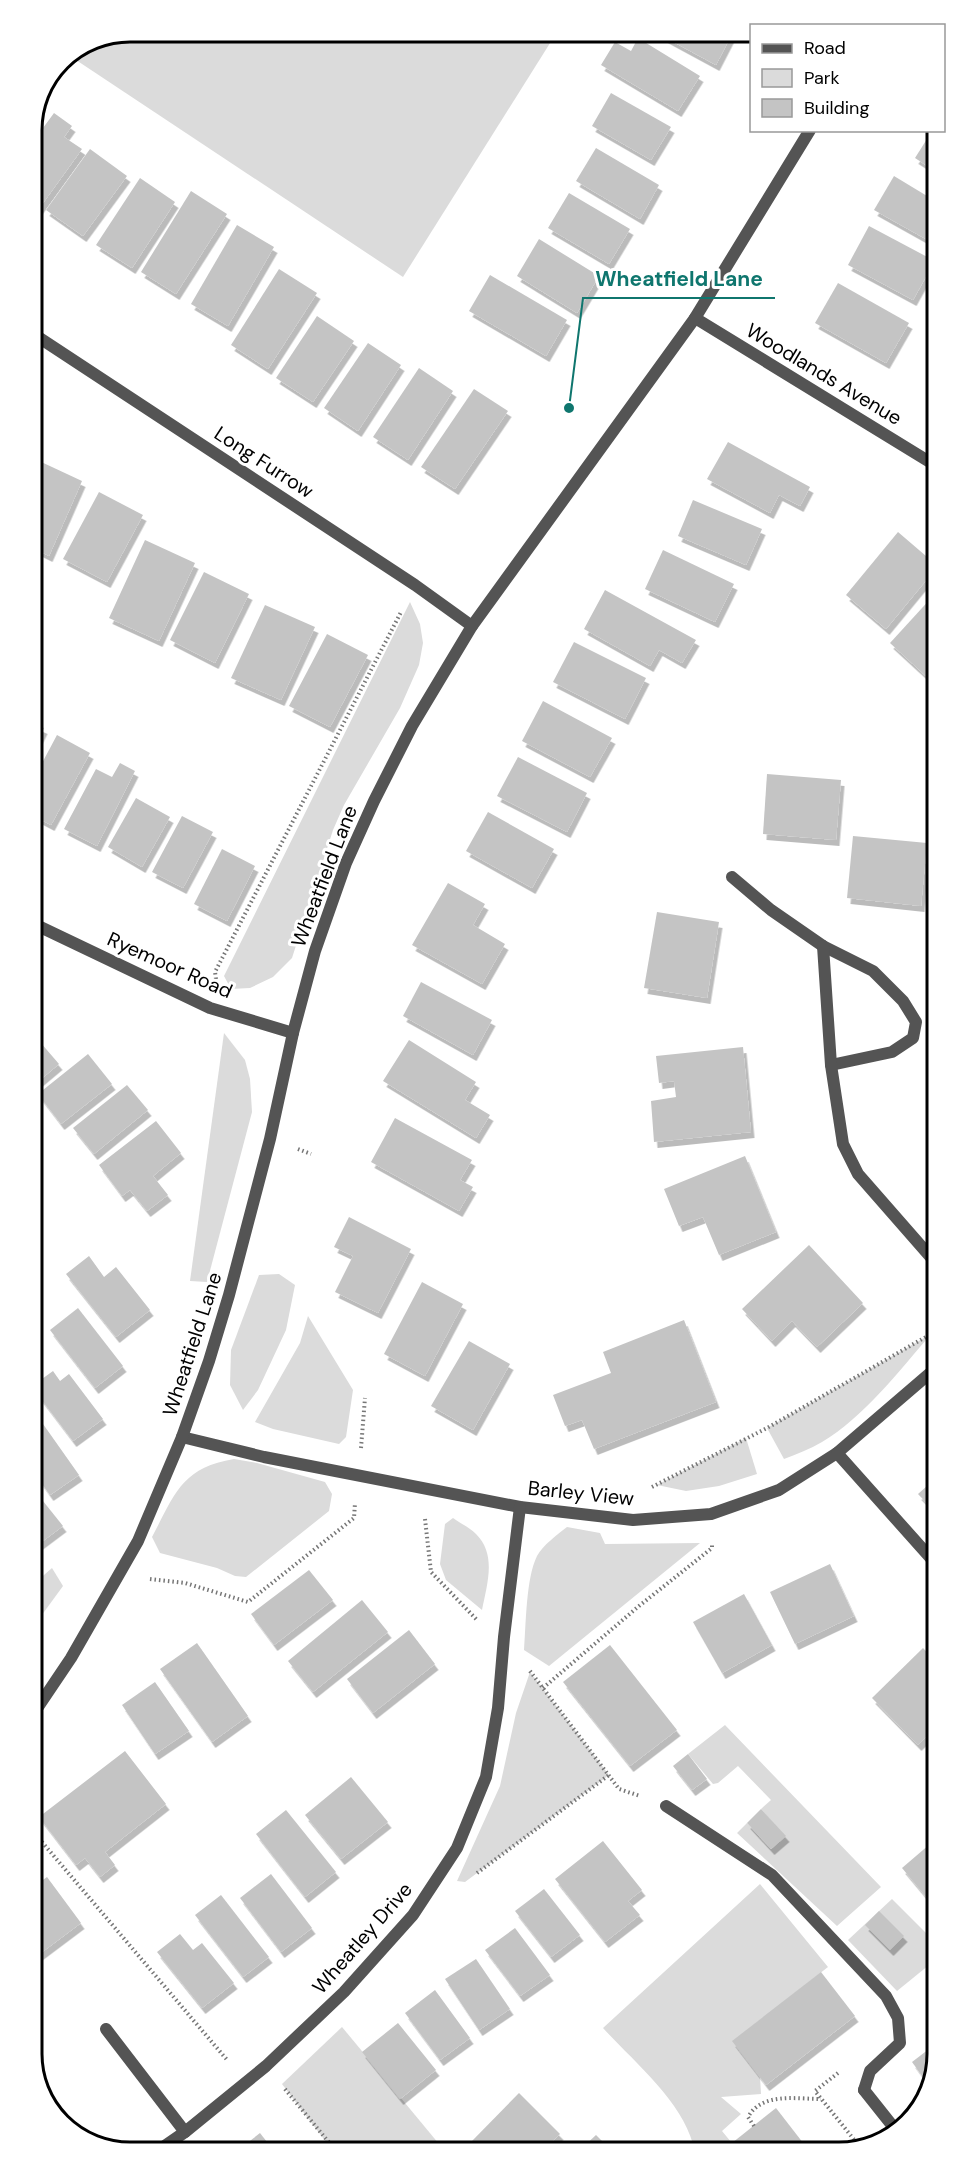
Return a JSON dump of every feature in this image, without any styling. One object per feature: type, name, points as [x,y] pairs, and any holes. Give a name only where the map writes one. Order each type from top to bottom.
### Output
[{"type":"street","name":"Wheatfield Lane","points":[[42,1701],[71,1658],[138,1541],[183,1437],[229,1295],[270,1139],[293,1033],[315,951],[346,863],[374,801],[412,726],[472,626],[695,318],[809,132]]},
{"type":"street","name":"Woodlands Avenue","points":[[695,318],[927,461]]},
{"type":"street","name":"Long Furrow","points":[[42,340],[415,585],[472,626]]},
{"type":"street","points":[[732,877],[771,910],[824,946],[873,971],[903,1001],[916,1022],[913,1038],[892,1052],[831,1065]]},
{"type":"street","name":"Ryemoor Road","points":[[42,928],[210,1008],[293,1033]]},
{"type":"street","points":[[824,946],[831,1065],[843,1144],[858,1174],[927,1253]]},
{"type":"street","name":"Barley View","points":[[183,1437],[264,1457],[520,1507],[633,1520],[711,1514],[779,1490],[837,1453],[927,1376]]},
{"type":"street","points":[[837,1453],[927,1554]]},
{"type":"street","name":"Wheatley Drive","points":[[170,2142],[266,2066],[344,1992],[413,1915],[457,1848],[486,1777],[498,1708],[520,1507]]},
{"type":"street","points":[[666,1806],[772,1875],[886,1996],[898,2018],[900,2043],[870,2070],[864,2090],[891,2124]]},
{"type":"street","points":[[106,2029],[185,2132]]},
{"type":"path","points":[[222,1012],[215,972],[415,585]]},
{"type":"path","points":[[647,1489],[767,1428],[927,1336]]},
{"type":"path","points":[[150,1579],[185,1583],[248,1602],[354,1518],[366,1398]]},
{"type":"path","points":[[421,1488],[431,1572],[474,1618],[504,1637],[619,1789],[666,1806]]},
{"type":"path","points":[[543,1688],[639,1606],[712,1548],[711,1514]]},
{"type":"path","points":[[436,1880],[465,1882],[609,1775]]},
{"type":"path","points":[[42,1842],[246,2083]]},
{"type":"path","points":[[266,2066],[329,2142]]},
{"type":"path","points":[[754,2126],[748,2117],[752,2110],[769,2099],[822,2099]]},
{"type":"green space","points":[[130,42],[551,42],[403,277],[77,61],[97,49]]},
{"type":"green space","points":[[410,602],[420,624],[423,643],[419,665],[400,708],[344,805],[333,830],[292,958],[273,977],[250,988],[231,989],[224,976]]},
{"type":"green space","points":[[224,1033],[245,1060],[250,1079],[252,1112],[207,1282],[190,1281]]},
{"type":"green space","points":[[279,1274],[295,1285],[286,1330],[258,1390],[243,1410],[230,1385],[231,1350],[259,1275]]},
{"type":"green space","points":[[308,1316],[353,1390],[346,1437],[339,1444],[273,1429],[255,1422],[300,1343]]},
{"type":"green space","points":[[927,1336],[866,1407],[822,1442],[784,1459],[767,1428]]},
{"type":"green space","points":[[746,1438],[757,1474],[719,1486],[686,1491],[657,1485]]},
{"type":"green space","points":[[234,1459],[325,1482],[332,1494],[329,1511],[246,1577],[235,1576],[217,1568],[160,1553],[152,1537],[182,1485],[202,1469]]},
{"type":"green space","points":[[453,1518],[476,1534],[486,1551],[489,1570],[482,1610],[446,1580],[440,1564],[445,1524]]},
{"type":"green space","points":[[567,1527],[600,1533],[605,1544],[700,1543],[549,1666],[524,1650],[529,1589],[537,1556],[546,1544]]},
{"type":"green space","points":[[52,1568],[63,1586],[42,1615],[42,1577]]},
{"type":"green space","points":[[530,1672],[609,1775],[465,1882],[457,1881],[500,1786],[516,1713]]},
{"type":"green space","points":[[725,1725],[881,1887],[837,1926],[737,1833],[747,1823],[771,1849],[785,1836],[761,1809],[771,1800],[738,1766],[718,1783],[713,1784],[688,1754]]},
{"type":"green space","points":[[760,1884],[828,1967],[733,2041],[760,2077],[761,2094],[721,2097],[741,2114],[722,2131],[731,2142],[692,2142],[687,2128],[667,2097],[603,2028]]},
{"type":"green space","points":[[892,1899],[927,1934],[927,1967],[897,1991],[848,1940]]},
{"type":"green space","points":[[342,2027],[437,2142],[326,2142],[282,2084]]},
{"type":"building","points":[[615,42],[631,51],[636,42],[645,42],[700,76],[678,111],[601,65]]},
{"type":"building","points":[[673,42],[728,42],[716,65]]},
{"type":"building","points":[[611,93],[671,127],[651,160],[592,126]]},
{"type":"building","points":[[54,113],[72,126],[64,137],[82,149],[42,204],[42,129]]},
{"type":"building","points":[[927,139],[927,166],[915,158]]},
{"type":"building","points":[[596,148],[659,185],[640,219],[576,181]]},
{"type":"building","points":[[90,149],[127,176],[83,236],[46,210]]},
{"type":"building","points":[[894,176],[927,196],[927,240],[874,210]]},
{"type":"building","points":[[140,178],[175,202],[132,268],[96,245]]},
{"type":"building","points":[[191,191],[227,214],[176,294],[141,272]]},
{"type":"building","points":[[569,193],[630,229],[609,264],[548,228]]},
{"type":"building","points":[[237,225],[274,247],[228,326],[191,304]]},
{"type":"building","points":[[869,226],[927,257],[927,275],[913,300],[848,265]]},
{"type":"building","points":[[539,239],[599,276],[577,313],[517,276]]},
{"type":"building","points":[[279,269],[317,293],[268,369],[231,345]]},
{"type":"building","points":[[490,275],[567,320],[546,356],[469,311]]},
{"type":"building","points":[[838,283],[909,323],[886,363],[815,323]]},
{"type":"building","points":[[317,316],[354,341],[313,402],[276,378]]},
{"type":"building","points":[[368,343],[401,365],[358,431],[324,408]]},
{"type":"building","points":[[419,368],[453,391],[408,460],[373,437]]},
{"type":"building","points":[[474,389],[508,411],[455,489],[421,467]]},
{"type":"building","points":[[728,442],[810,487],[800,506],[779,495],[770,513],[707,479]]},
{"type":"building","points":[[42,462],[82,481],[49,556],[42,552]]},
{"type":"building","points":[[99,492],[143,515],[107,582],[63,559]]},
{"type":"building","points":[[693,500],[762,529],[746,565],[678,536]]},
{"type":"building","points":[[898,532],[927,557],[927,579],[886,629],[846,595]]},
{"type":"building","points":[[145,540],[195,563],[159,641],[109,618]]},
{"type":"building","points":[[663,550],[734,584],[715,622],[645,589]]},
{"type":"building","points":[[204,572],[249,594],[215,663],[170,640]]},
{"type":"building","points":[[605,590],[696,640],[682,663],[659,650],[650,666],[584,629]]},
{"type":"building","points":[[927,603],[927,677],[890,643]]},
{"type":"building","points":[[265,605],[315,627],[281,700],[231,678]]},
{"type":"building","points":[[327,634],[368,655],[330,727],[289,706]]},
{"type":"building","points":[[574,642],[646,678],[625,719],[553,682]]},
{"type":"building","points":[[543,701],[612,738],[590,777],[522,741]]},
{"type":"building","points":[[57,735],[90,753],[51,825],[42,820],[42,763]]},
{"type":"building","points":[[518,757],[587,793],[567,832],[497,796]]},
{"type":"building","points":[[120,763],[135,771],[97,846],[64,829],[96,769],[112,777]]},
{"type":"building","points":[[767,774],[841,780],[836,840],[763,834]]},
{"type":"building","points":[[136,798],[170,817],[142,867],[108,847]]},
{"type":"building","points":[[488,812],[554,849],[532,888],[466,851]]},
{"type":"building","points":[[182,816],[213,832],[183,888],[152,872]]},
{"type":"building","points":[[853,836],[927,843],[921,906],[847,898]]},
{"type":"building","points":[[222,849],[255,866],[227,921],[194,904]]},
{"type":"building","points":[[448,883],[485,904],[473,925],[505,944],[482,984],[412,945]]},
{"type":"building","points":[[657,912],[719,922],[707,998],[644,988]]},
{"type":"building","points":[[421,982],[492,1020],[473,1055],[403,1016]]},
{"type":"building","points":[[409,1040],[476,1082],[465,1100],[490,1115],[476,1138],[383,1081]]},
{"type":"building","points":[[42,1044],[59,1064],[42,1078]]},
{"type":"building","points":[[743,1047],[751,1132],[654,1142],[651,1101],[676,1097],[674,1081],[659,1083],[656,1056]]},
{"type":"building","points":[[88,1054],[112,1084],[61,1124],[42,1099],[42,1091]]},
{"type":"building","points":[[127,1085],[148,1110],[94,1154],[73,1128]]},
{"type":"building","points":[[395,1118],[472,1160],[460,1180],[473,1187],[459,1211],[371,1162]]},
{"type":"building","points":[[156,1121],[181,1153],[153,1176],[168,1195],[147,1211],[130,1190],[122,1196],[99,1165]]},
{"type":"building","points":[[745,1156],[776,1232],[719,1255],[703,1217],[679,1226],[664,1189]]},
{"type":"building","points":[[349,1217],[411,1249],[378,1313],[335,1292],[353,1256],[334,1247]]},
{"type":"building","points":[[809,1245],[863,1303],[817,1347],[792,1321],[772,1341],[742,1309]]},
{"type":"building","points":[[89,1256],[104,1277],[116,1267],[150,1310],[116,1337],[66,1274]]},
{"type":"building","points":[[422,1282],[463,1304],[425,1376],[384,1354]]},
{"type":"building","points":[[78,1308],[123,1366],[95,1388],[50,1330]]},
{"type":"building","points":[[684,1320],[716,1402],[594,1449],[582,1420],[565,1426],[553,1395],[611,1373],[603,1352]]},
{"type":"building","points":[[469,1341],[510,1364],[473,1430],[431,1406]]},
{"type":"building","points":[[53,1371],[60,1381],[69,1374],[103,1419],[73,1441],[42,1400],[42,1379]]},
{"type":"building","points":[[42,1425],[79,1475],[50,1495],[42,1484]]},
{"type":"building","points":[[927,1486],[927,1504],[918,1494]]},
{"type":"building","points":[[42,1500],[63,1526],[42,1542]]},
{"type":"building","points":[[830,1564],[854,1616],[795,1644],[770,1592]]},
{"type":"building","points":[[309,1570],[333,1600],[274,1645],[251,1614]]},
{"type":"building","points":[[744,1594],[772,1645],[722,1673],[693,1622]]},
{"type":"building","points":[[362,1600],[388,1632],[313,1692],[288,1661]]},
{"type":"building","points":[[409,1630],[435,1664],[373,1713],[347,1679]]},
{"type":"building","points":[[197,1643],[248,1716],[212,1742],[160,1669]]},
{"type":"building","points":[[610,1645],[677,1730],[630,1766],[563,1682]]},
{"type":"building","points":[[923,1648],[927,1652],[927,1736],[918,1745],[872,1698]]},
{"type":"building","points":[[155,1682],[189,1731],[155,1754],[122,1705]]},
{"type":"building","points":[[125,1751],[166,1804],[105,1852],[115,1865],[100,1877],[85,1858],[76,1865],[42,1821],[42,1815]]},
{"type":"building","points":[[688,1754],[707,1779],[692,1790],[673,1766]]},
{"type":"building","points":[[351,1777],[388,1822],[341,1859],[305,1815]]},
{"type":"building","points":[[761,1809],[786,1836],[771,1849],[747,1823]]},
{"type":"building","points":[[286,1810],[336,1872],[305,1897],[256,1834]]},
{"type":"building","points":[[603,1841],[642,1890],[628,1901],[640,1915],[605,1942],[555,1879]]},
{"type":"building","points":[[927,1847],[927,1898],[902,1868]]},
{"type":"building","points":[[271,1874],[312,1928],[281,1952],[240,1898]]},
{"type":"building","points":[[47,1877],[81,1923],[42,1952],[42,1881]]},
{"type":"building","points":[[544,1889],[580,1935],[551,1957],[515,1911]]},
{"type":"building","points":[[221,1895],[269,1957],[243,1977],[195,1915]]},
{"type":"building","points":[[879,1911],[904,1936],[890,1950],[865,1925]]},
{"type":"building","points":[[515,1928],[550,1975],[520,1996],[485,1950]]},
{"type":"building","points":[[180,1934],[193,1950],[202,1943],[234,1983],[202,2008],[157,1952]]},
{"type":"building","points":[[476,1959],[510,2009],[479,2030],[445,1979]]},
{"type":"building","points":[[821,1972],[855,2016],[766,2085],[732,2041]]},
{"type":"building","points":[[435,1990],[470,2038],[440,2060],[405,2013]]},
{"type":"building","points":[[398,2023],[436,2070],[400,2099],[362,2052]]},
{"type":"building","points":[[927,2051],[923,2077],[912,2062]]},
{"type":"building","points":[[519,2093],[560,2134],[551,2142],[472,2141]]},
{"type":"building","points":[[776,2108],[802,2142],[733,2142]]},
{"type":"building","points":[[260,2133],[267,2142],[248,2142]]},
{"type":"building","points":[[596,2135],[603,2142],[588,2142]]},
{"type":"place","name":"Wheatfield Lane","points":[[569,408]]}]
